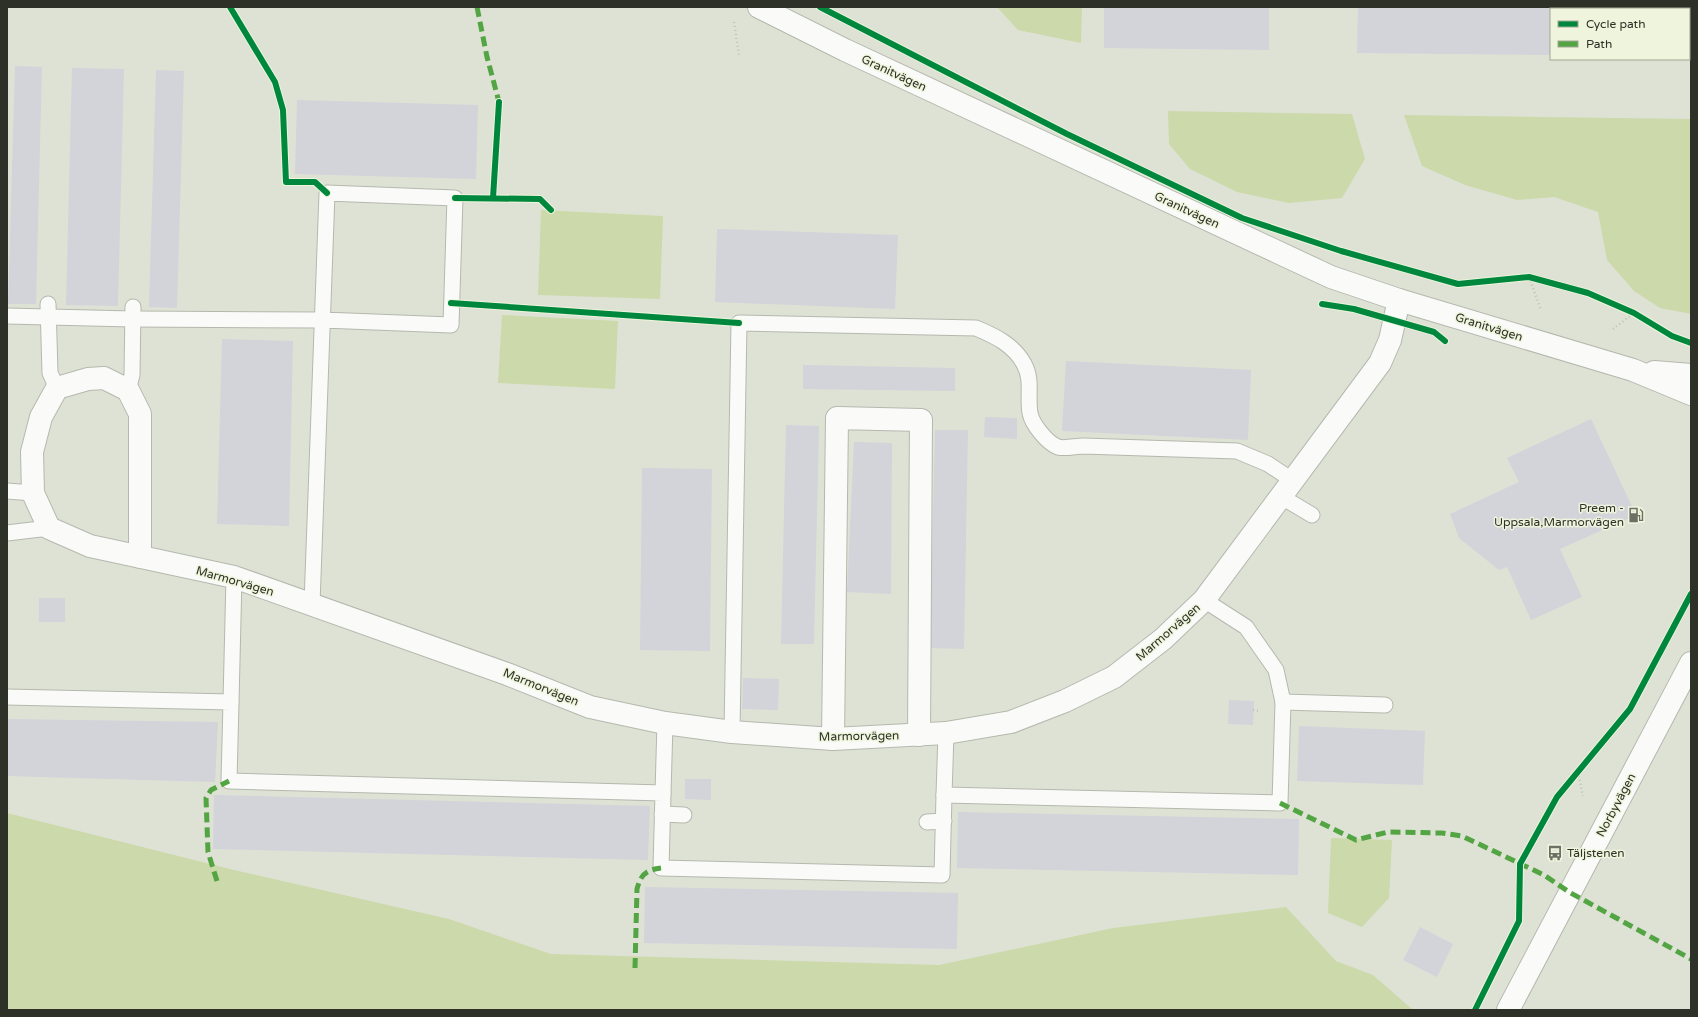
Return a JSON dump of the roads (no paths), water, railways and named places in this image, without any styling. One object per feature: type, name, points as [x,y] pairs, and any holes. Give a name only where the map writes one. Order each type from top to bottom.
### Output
[{"type":"street","name":"Granitvägen","points":[[771,9],[845,50],[1331,277],[1399,300],[1633,370],[1691,394]]},
{"type":"street","name":"Marmorvägen","points":[[49,528],[90,546],[234,578],[312,604],[507,674],[590,707],[665,723],[732,732],[833,739],[946,733],[1011,722],[1066,701],[1114,677],[1163,639],[1204,600],[1380,363],[1390,340],[1399,300]]},
{"type":"street","name":"Granitvägen","points":[[1633,370],[1691,375]]},
{"type":"street","points":[[49,528],[33,494],[32,452],[41,417],[58,388],[88,379],[104,378],[128,390],[140,414],[140,557]]},
{"type":"street","points":[[833,739],[837,418],[921,420],[919,735]]},
{"type":"street","name":"Norbyvägen","points":[[1508,1010],[1691,663]]},
{"type":"lane","points":[[7,316],[47,311],[132,313],[323,320],[451,325],[455,198],[327,193],[323,320],[312,604]]},
{"type":"lane","points":[[47,311],[50,373],[58,388]]},
{"type":"lane","points":[[128,390],[132,375],[132,313]]},
{"type":"lane","points":[[732,732],[739,322],[976,328],[996,337],[1012,348],[1025,364],[1030,383],[1030,413],[1039,433],[1058,447],[1083,446],[1237,451],[1268,464],[1286,488],[1312,515]]},
{"type":"lane","points":[[7,491],[33,494]]},
{"type":"lane","points":[[7,534],[49,528]]},
{"type":"lane","points":[[234,578],[227,642],[231,702],[229,782],[663,793]]},
{"type":"lane","points":[[944,795],[1280,804],[1283,702],[1276,670],[1246,627],[1204,600]]},
{"type":"lane","points":[[7,697],[231,702]]},
{"type":"lane","points":[[1283,702],[1385,705]]},
{"type":"lane","points":[[665,723],[661,868],[942,875],[946,733]]},
{"type":"lane","points":[[662,814],[684,815]]},
{"type":"lane","points":[[927,822],[944,821]]},
{"type":"place","name":"Preem - Uppsala,Marmorvägen","points":[[1636,515]]},
{"type":"place","name":"Täljstenen","points":[[1555,853]]}]
